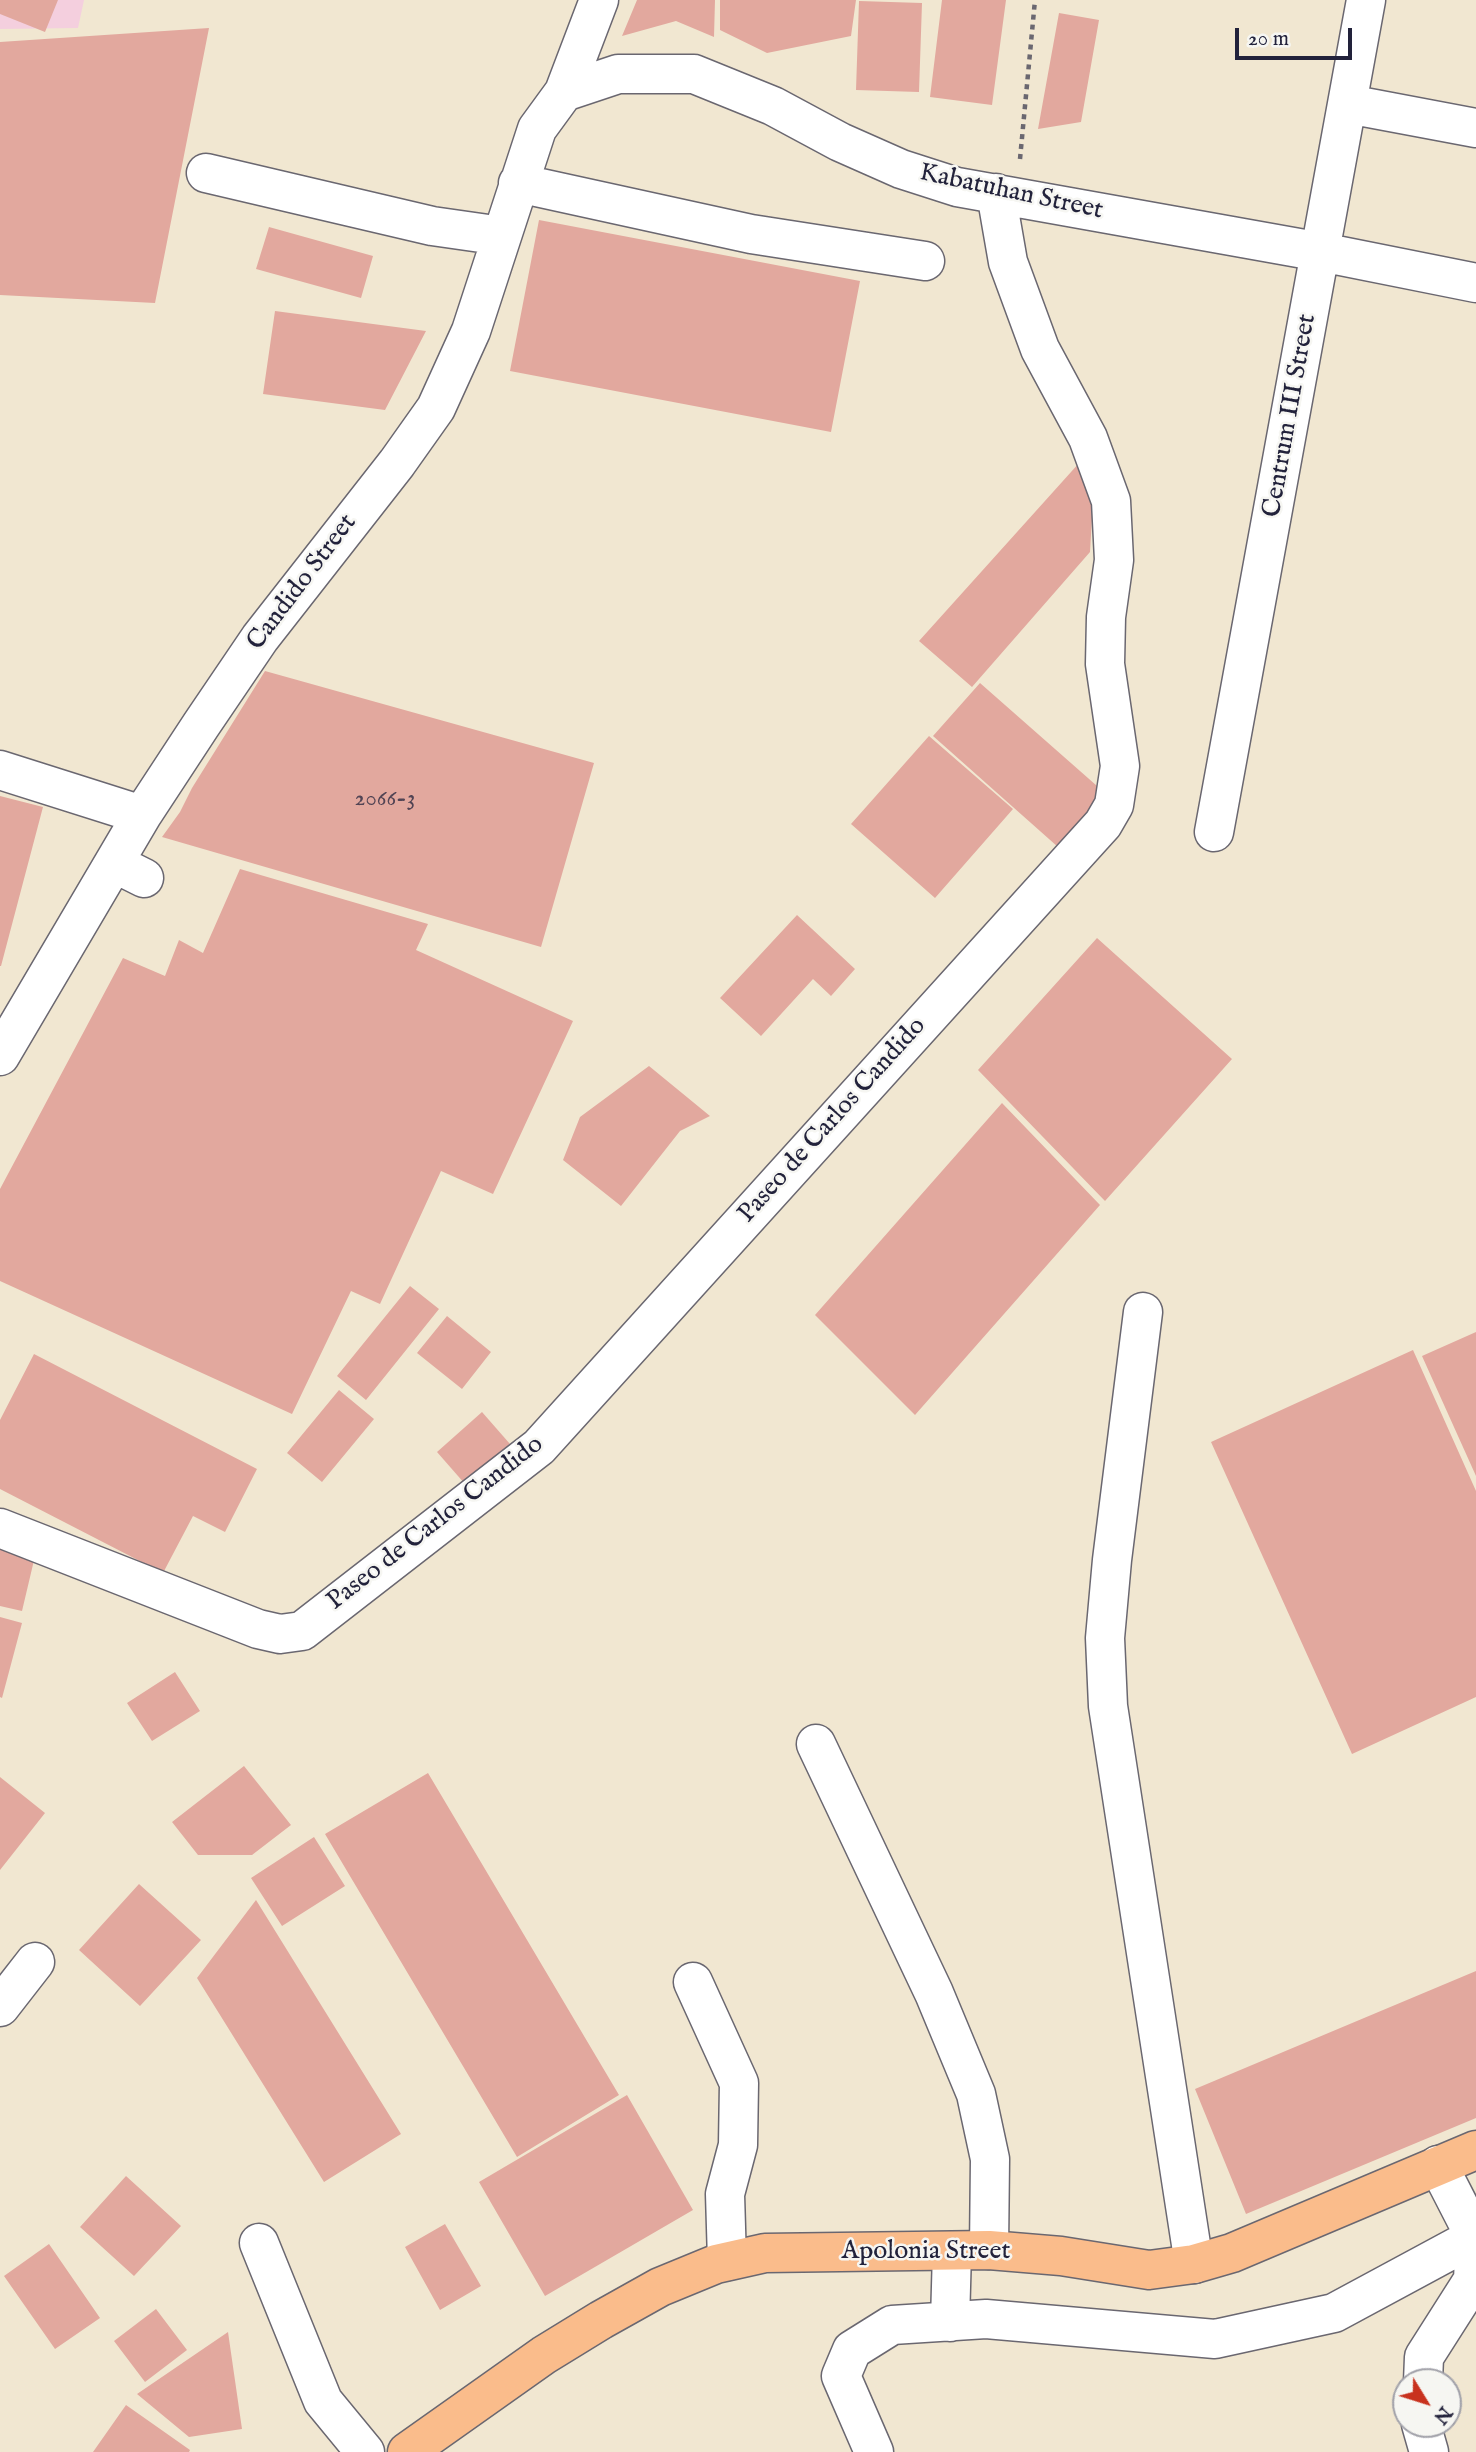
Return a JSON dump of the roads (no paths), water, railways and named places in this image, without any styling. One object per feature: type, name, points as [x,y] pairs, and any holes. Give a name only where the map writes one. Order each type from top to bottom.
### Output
[{"type":"main road","name":"Apolonia Street","points":[[407,2452],[544,2356],[601,2320],[660,2287],[727,2261],[765,2253],[971,2250],[1061,2256],[1149,2270],[1194,2264],[1232,2253],[1476,2150]]},
{"type":"street","name":"Candido Street","points":[[0,1056],[129,871],[142,815],[260,638],[397,463],[436,408],[471,331],[537,129],[564,92],[599,0]]},
{"type":"street","name":"Centrum III Street","points":[[1214,832],[1366,0]]},
{"type":"street","name":"Kabatuhan Street","points":[[564,92],[618,74],[694,74],[773,106],[840,142],[901,169],[957,187],[1476,283]]},
{"type":"street","points":[[1349,104],[1476,128]]},
{"type":"street","points":[[205,173],[432,226],[502,236]]},
{"type":"street","points":[[518,183],[751,234],[925,261]]},
{"type":"street","name":"Paseo de Carlos Candido","points":[[0,1528],[258,1629],[280,1634],[302,1631],[539,1447],[1103,824],[1114,805],[1119,766],[1105,664],[1106,617],[1114,560],[1111,501],[1088,438],[1040,349],[1008,262],[1006,195]]},
{"type":"street","points":[[0,770],[142,815]]},
{"type":"street","points":[[1143,1312],[1105,1638],[1108,1706],[1194,2264]]},
{"type":"street","points":[[816,1744],[933,1993],[976,2094],[990,2160],[971,2250],[950,2322]]},
{"type":"street","points":[[0,2007],[35,1962]]},
{"type":"street","points":[[693,1982],[739,2083],[738,2145],[725,2194],[727,2261]]},
{"type":"street","points":[[1424,2368],[1424,2357],[1473,2280],[1475,2237],[1438,2165]]},
{"type":"street","points":[[874,2452],[842,2376],[852,2350],[892,2325],[986,2319],[1215,2339],[1334,2313],[1475,2237]]},
{"type":"street","points":[[259,2243],[323,2401],[366,2452]]}]
